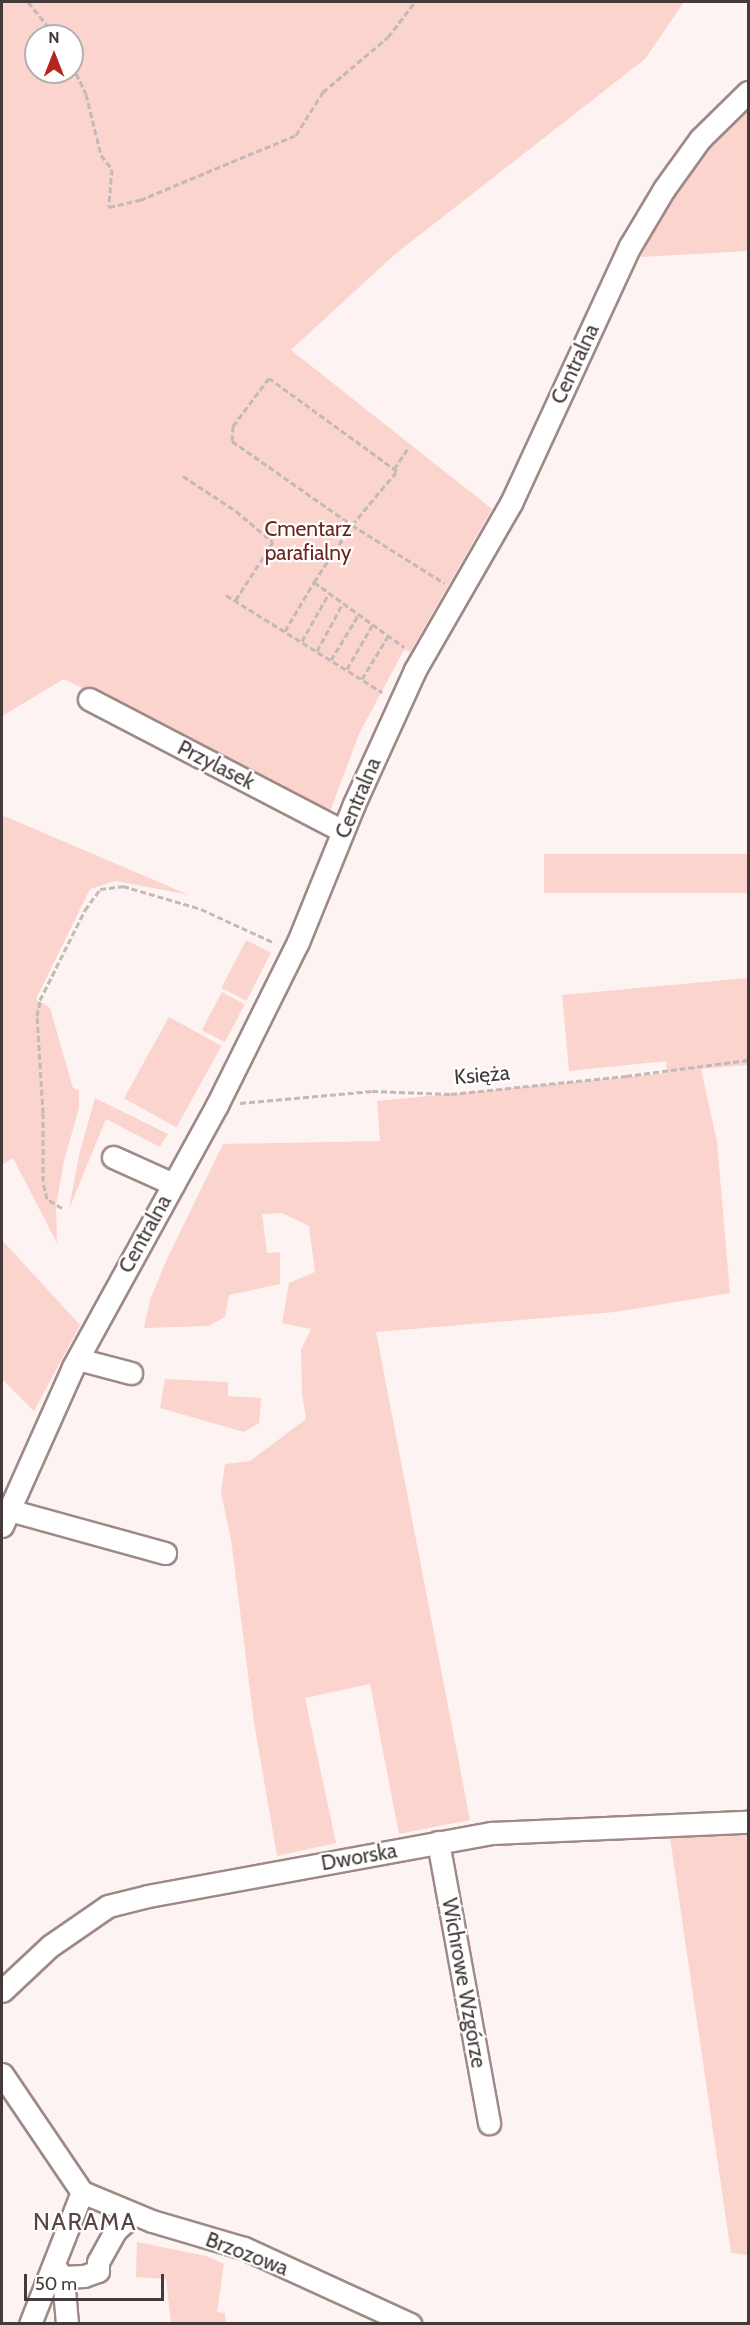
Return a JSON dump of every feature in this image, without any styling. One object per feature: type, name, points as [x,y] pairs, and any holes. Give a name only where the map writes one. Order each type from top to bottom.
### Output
[{"type":"street","name":"Centralna","points":[[5,1518],[78,1359],[217,1105],[293,952],[343,831],[415,670],[511,502],[630,246],[664,189],[700,140],[748,92]]},
{"type":"street","name":"Przylasek","points":[[89,699],[343,831]]},
{"type":"street","points":[[113,1157],[173,1184]]},
{"type":"street","points":[[78,1359],[131,1373]]},
{"type":"street","points":[[5,1518],[165,1552]]},
{"type":"street","name":"Dworska","points":[[2,1991],[50,1946],[108,1906],[491,1833],[748,1822]]},
{"type":"street","name":"Wichrowe Wzgórze","points":[[438,1842],[489,2124]]},
{"type":"street","points":[[2,2074],[82,2192],[57,2270],[30,2324]]},
{"type":"street","name":"Brzozowa","points":[[82,2192],[134,2214],[244,2248],[410,2324]]},
{"type":"street","points":[[57,2270],[84,2276],[98,2271],[98,2262],[116,2230],[134,2214]]},
{"type":"street","points":[[57,2270],[66,2324]]},
{"type":"path","points":[[28,2],[46,24]]},
{"type":"path","points":[[81,84],[86,94],[101,155],[112,169],[109,207],[140,200],[296,135],[322,92],[388,37],[415,2]]},
{"type":"path","points":[[285,631],[352,525],[397,471],[270,378],[233,426],[232,441],[352,525],[448,586]]},
{"type":"path","points":[[394,468],[409,447]]},
{"type":"path","points":[[183,476],[236,511],[273,542],[235,601]]},
{"type":"path","points":[[314,582],[404,647]]},
{"type":"path","points":[[301,641],[329,593]]},
{"type":"path","points":[[226,595],[382,692]]},
{"type":"path","points":[[316,651],[343,603]]},
{"type":"path","points":[[331,660],[359,614]]},
{"type":"path","points":[[346,670],[373,624]]},
{"type":"path","points":[[362,680],[388,636]]},
{"type":"path","points":[[62,1208],[47,1199],[43,1181],[37,1016],[40,1000],[85,910],[100,889],[123,886],[201,909],[293,952]]},
{"type":"path","name":"Księża","points":[[217,1105],[372,1091],[451,1094],[626,1076],[748,1060]]},
{"type":"green space","name":"Cmentarz parafialny","points":[[2,2],[684,2],[645,59],[394,255],[291,350],[492,509],[410,652],[404,650],[359,734],[329,814],[64,679],[2,716]]},
{"type":"green space","points":[[748,105],[748,251],[640,257],[699,155]]},
{"type":"green space","points":[[2,815],[189,895],[116,881],[90,889],[36,999],[50,1008],[73,1088],[79,1090],[79,1108],[64,1161],[56,1205],[57,1243],[13,1158],[2,1165]]},
{"type":"green space","points":[[544,854],[748,854],[748,893],[544,893]]},
{"type":"green space","points":[[246,940],[271,953],[246,1001],[221,988]]},
{"type":"green space","points":[[748,978],[748,1065],[701,1069],[717,1142],[730,1293],[615,1312],[376,1332],[470,1820],[399,1834],[370,1684],[305,1698],[336,1843],[277,1856],[254,1722],[231,1539],[221,1493],[225,1464],[250,1461],[306,1419],[302,1394],[301,1350],[311,1329],[282,1323],[289,1283],[315,1272],[309,1226],[282,1213],[262,1214],[267,1253],[280,1252],[280,1284],[229,1295],[225,1317],[209,1326],[144,1328],[150,1300],[167,1259],[223,1144],[380,1141],[377,1101],[667,1073],[666,1061],[569,1071],[562,995]]},
{"type":"green space","points":[[222,992],[245,1004],[225,1042],[202,1030]]},
{"type":"green space","points":[[169,1017],[221,1046],[176,1127],[124,1098]]},
{"type":"green space","points":[[95,1098],[168,1134],[160,1147],[106,1119],[69,1209],[79,1155]]},
{"type":"green space","points":[[2,1240],[80,1325],[34,1411],[2,1379]]},
{"type":"green space","points":[[165,1379],[228,1382],[228,1396],[261,1398],[259,1423],[244,1432],[160,1408]]},
{"type":"green space","points":[[748,1828],[748,2255],[731,2253],[669,1831]]},
{"type":"green space","points":[[137,2242],[206,2256],[224,2264],[217,2312],[225,2313],[226,2323],[171,2323],[166,2279],[136,2277]]},
{"type":"district","name":"NARAMA","points":[[85,2222]]}]
